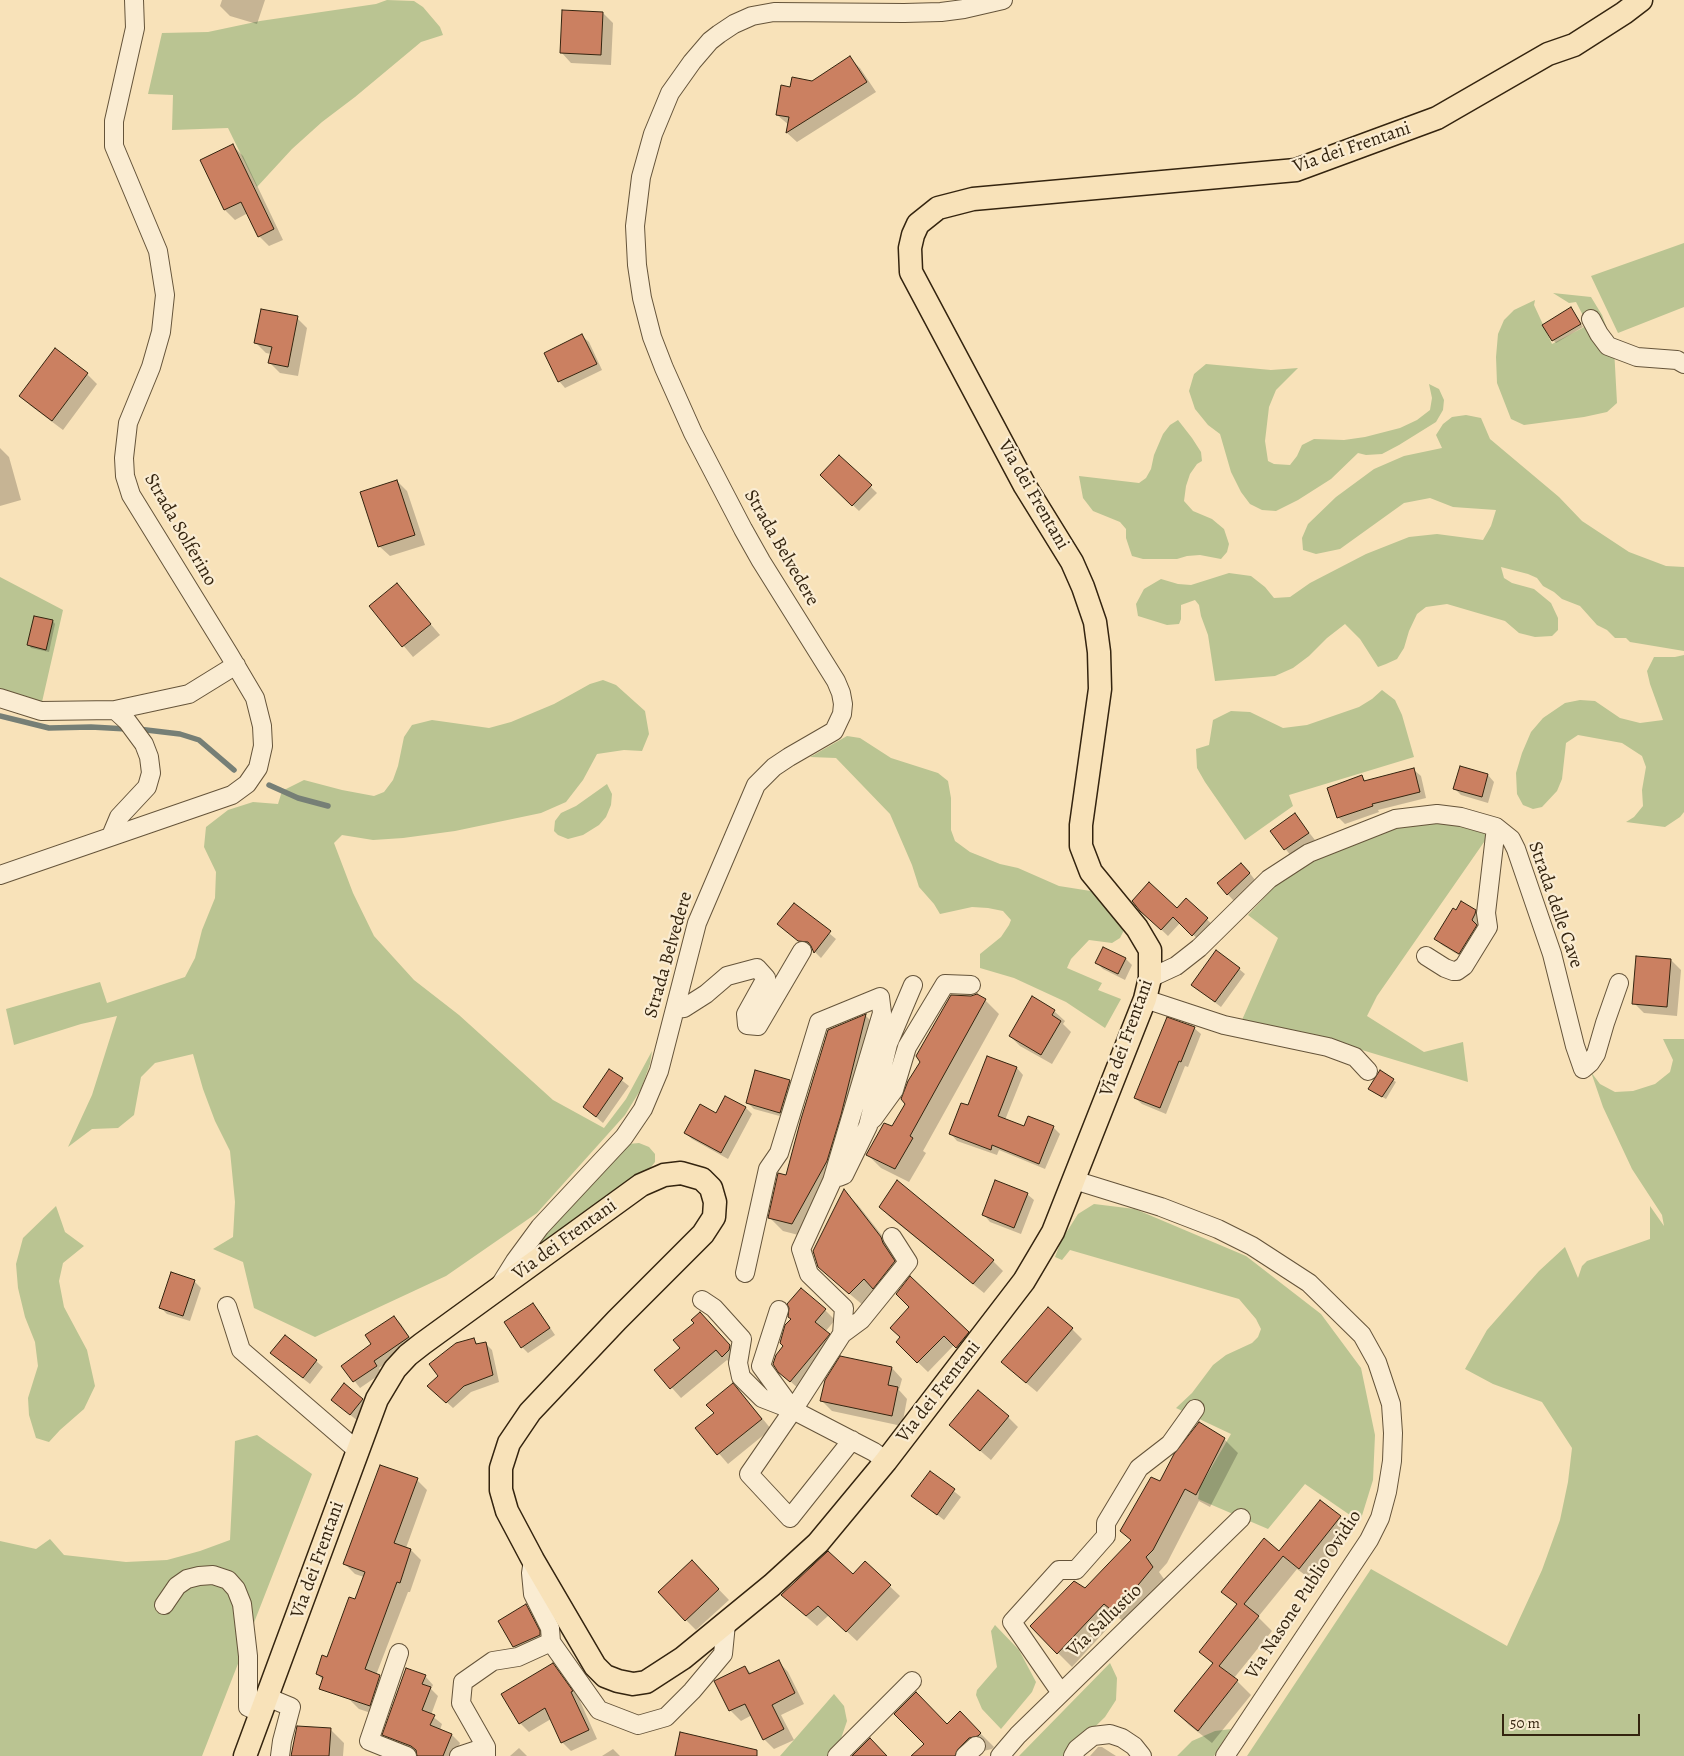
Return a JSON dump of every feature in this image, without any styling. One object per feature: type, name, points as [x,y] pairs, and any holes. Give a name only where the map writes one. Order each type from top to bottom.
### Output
[{"type":"main road","name":"Via dei Frentani","points":[[245,1756],[377,1400],[395,1369],[422,1344],[642,1185],[664,1175],[680,1173],[702,1179],[711,1188],[715,1202],[714,1216],[703,1234],[617,1320],[530,1412],[509,1443],[501,1468],[501,1490],[507,1511],[533,1560],[595,1666],[605,1676],[633,1684],[646,1682],[683,1658],[726,1624],[818,1543],[886,1461],[1024,1280],[1053,1232],[1147,988],[1150,950],[1137,928],[1091,872],[1081,846],[1081,825],[1100,689],[1099,652],[1095,622],[1072,562],[1021,477],[911,272],[910,248],[918,224],[938,208],[973,199],[1296,170],[1437,118],[1548,54],[1574,44],[1624,13],[1641,0]]},
{"type":"street","name":"Strada Solferino","points":[[0,875],[232,795],[247,784],[258,768],[263,746],[262,726],[255,698],[131,495],[125,476],[124,458],[128,423],[151,367],[161,332],[165,295],[158,251],[114,146],[114,121],[136,28],[134,0]]},
{"type":"street","name":"Strada Belvedere","points":[[498,1289],[515,1261],[540,1228],[634,1124],[654,1086],[700,914],[756,785],[781,762],[834,731],[839,722],[842,704],[841,693],[836,681],[761,561],[706,457],[664,368],[652,337],[642,298],[635,247],[637,202],[648,149],[661,112],[683,72],[710,41],[734,24],[752,16],[774,12],[941,12],[1003,0]]},
{"type":"street","points":[[1591,319],[1608,346],[1637,357],[1677,360],[1684,364]]},
{"type":"street","points":[[0,698],[41,711],[116,710],[189,694],[236,665]]},
{"type":"street","points":[[112,836],[119,817],[147,787],[150,773],[149,757],[144,744],[116,710]]},
{"type":"street","name":"Strada delle Cave","points":[[1147,988],[1199,948],[1269,879],[1309,853],[1395,819],[1437,814],[1461,817],[1496,827],[1511,839],[1522,865],[1552,954],[1575,1046],[1583,1069],[1596,1054],[1604,1022],[1619,984]]},
{"type":"street","points":[[1426,956],[1445,968],[1457,971],[1464,966],[1488,927],[1486,913],[1496,827]]},
{"type":"street","points":[[675,1008],[684,1008],[706,994],[727,976],[757,968],[766,978],[746,1014],[747,1026],[758,1026],[802,951]]},
{"type":"street","points":[[832,1181],[844,1175],[868,1126],[894,1090],[907,1046],[945,984],[971,985]]},
{"type":"street","points":[[868,1126],[888,1044],[913,985]]},
{"type":"street","points":[[1147,988],[1224,1025],[1328,1047],[1355,1057],[1368,1071]]},
{"type":"street","points":[[745,1273],[768,1169],[779,1153],[819,1022],[880,996],[882,1013],[832,1181],[801,1249],[809,1274],[844,1308],[842,1334]]},
{"type":"street","name":"Via Nasone Publio Ovidio","points":[[1074,1180],[1161,1207],[1218,1229],[1252,1246],[1309,1283],[1362,1334],[1377,1362],[1391,1404],[1392,1461],[1387,1492],[1369,1540],[1225,1756]]},
{"type":"street","points":[[852,1440],[790,1518],[749,1474],[842,1334],[861,1320],[908,1262],[892,1237]]},
{"type":"street","name":"Via dei Frentani","points":[[702,1300],[714,1308],[742,1340],[738,1363],[741,1377],[762,1398],[793,1410],[874,1452],[886,1461]]},
{"type":"street","points":[[227,1306],[241,1350],[358,1450]]},
{"type":"street","name":"Via dei Frentani","points":[[779,1310],[761,1366],[793,1410]]},
{"type":"street","points":[[1061,1693],[1012,1622],[1059,1570],[1076,1570],[1106,1536],[1106,1523],[1139,1468],[1170,1444],[1195,1409]]},
{"type":"street","name":"Via Sallustio","points":[[1000,1756],[1018,1735],[1241,1518]]},
{"type":"street","points":[[533,1560],[533,1594],[550,1628],[551,1642],[599,1710],[638,1725],[666,1717],[692,1691],[723,1654],[726,1624]]},
{"type":"street","points":[[164,1605],[177,1586],[187,1579],[199,1576],[213,1575],[228,1580],[236,1588],[242,1604],[248,1656],[248,1707],[264,1705],[291,1707],[280,1756]]},
{"type":"street","points":[[459,1756],[486,1751],[461,1703],[463,1682],[493,1661],[518,1657],[551,1642]]},
{"type":"street","points":[[399,1653],[369,1741],[407,1756]]},
{"type":"street","points":[[837,1756],[912,1681]]},
{"type":"street","points":[[1073,1756],[1077,1749],[1093,1736],[1110,1734],[1122,1738],[1134,1746],[1142,1756]]},
{"type":"green space","points":[[387,0],[414,1],[423,7],[440,27],[443,35],[421,42],[322,122],[292,149],[257,187],[228,128],[172,130],[173,95],[148,94],[162,33],[208,32],[260,21],[376,4]]},
{"type":"green space","points":[[1684,243],[1684,307],[1618,333],[1591,276]]},
{"type":"green space","points":[[1553,293],[1591,297],[1602,315],[1614,348],[1617,403],[1607,412],[1524,425],[1511,419],[1497,383],[1496,357],[1498,334],[1504,320],[1514,310],[1535,300],[1534,305],[1552,344],[1588,325],[1576,302],[1569,303]]},
{"type":"green space","points":[[1206,364],[1271,370],[1298,368],[1276,390],[1269,407],[1265,441],[1268,461],[1274,464],[1290,465],[1302,445],[1314,439],[1344,440],[1365,437],[1400,428],[1417,420],[1430,410],[1432,398],[1429,384],[1439,389],[1444,400],[1443,410],[1436,422],[1399,445],[1382,454],[1366,455],[1358,453],[1331,479],[1298,500],[1276,511],[1262,510],[1250,504],[1241,492],[1231,472],[1220,434],[1208,425],[1195,409],[1189,391],[1194,374]]},
{"type":"green space","points":[[1466,415],[1481,418],[1490,439],[1559,497],[1582,521],[1629,552],[1666,566],[1684,567],[1684,651],[1630,642],[1626,638],[1615,638],[1607,630],[1597,625],[1580,606],[1562,599],[1543,586],[1537,578],[1501,567],[1504,578],[1512,583],[1534,589],[1551,603],[1558,618],[1558,630],[1552,636],[1535,637],[1519,633],[1505,621],[1447,604],[1426,607],[1417,614],[1404,648],[1397,659],[1378,667],[1360,639],[1345,624],[1293,668],[1275,676],[1215,681],[1208,635],[1199,605],[1195,600],[1181,605],[1179,624],[1167,625],[1138,616],[1136,604],[1144,589],[1161,579],[1178,584],[1191,585],[1229,573],[1251,576],[1265,587],[1274,598],[1290,597],[1310,583],[1366,554],[1409,537],[1437,534],[1483,540],[1491,526],[1496,510],[1453,507],[1430,498],[1404,503],[1340,549],[1316,554],[1303,550],[1302,538],[1308,524],[1336,497],[1374,469],[1404,456],[1442,448],[1436,435],[1443,424],[1452,417]]},
{"type":"green space","points":[[1178,420],[1201,452],[1202,461],[1197,464],[1190,474],[1184,501],[1193,511],[1212,519],[1224,529],[1229,544],[1227,552],[1221,559],[1200,555],[1177,559],[1143,559],[1132,556],[1126,538],[1126,529],[1120,522],[1093,511],[1083,498],[1079,476],[1139,483],[1146,478],[1163,434],[1170,425]]},
{"type":"green space","points":[[0,577],[63,610],[42,702],[0,692]]},
{"type":"green space","points":[[1684,655],[1684,812],[1680,817],[1665,827],[1626,822],[1634,817],[1643,806],[1642,790],[1646,767],[1642,756],[1622,743],[1578,735],[1566,743],[1562,779],[1557,791],[1542,807],[1533,809],[1523,805],[1517,794],[1516,773],[1531,732],[1543,718],[1565,703],[1580,700],[1595,701],[1620,718],[1640,723],[1663,720],[1647,671],[1654,657]]},
{"type":"green space","points":[[603,680],[616,685],[645,711],[649,734],[642,751],[624,750],[597,754],[583,780],[566,802],[541,813],[455,831],[373,840],[342,835],[334,843],[353,893],[374,936],[414,980],[459,1015],[553,1100],[604,1128],[626,1099],[652,1051],[650,1064],[641,1089],[625,1115],[537,1213],[446,1276],[315,1337],[254,1308],[243,1262],[213,1249],[233,1237],[235,1202],[230,1151],[215,1121],[193,1054],[155,1063],[141,1077],[134,1115],[118,1128],[92,1129],[68,1147],[92,1095],[117,1016],[81,1024],[14,1045],[6,1009],[100,982],[107,1003],[185,977],[195,958],[202,930],[215,898],[216,872],[204,847],[206,827],[228,810],[253,802],[278,804],[282,791],[304,780],[374,796],[384,792],[393,780],[404,737],[412,725],[432,720],[489,728],[511,722],[554,704],[590,684]]},
{"type":"green space","points":[[1382,690],[1395,700],[1402,715],[1414,757],[1289,795],[1293,806],[1245,840],[1197,768],[1196,749],[1209,745],[1213,720],[1231,711],[1250,712],[1283,728],[1307,725],[1359,707]]},
{"type":"green space","points":[[847,736],[860,738],[891,758],[938,773],[948,781],[951,798],[951,830],[955,841],[970,852],[1000,864],[1018,868],[1059,886],[1097,892],[1126,926],[1120,938],[1112,943],[1089,940],[1071,959],[1067,968],[1102,983],[1098,990],[1121,999],[1105,1028],[1066,1002],[1014,978],[980,968],[980,954],[1001,937],[1011,920],[1003,911],[988,908],[972,907],[940,914],[919,887],[912,865],[890,814],[836,758],[810,757]]},
{"type":"green space","points":[[607,784],[612,794],[611,805],[606,817],[599,825],[583,835],[568,839],[554,831],[555,821],[561,813],[576,806]]},
{"type":"green space","points":[[1413,824],[1471,824],[1491,832],[1377,996],[1367,1016],[1424,1052],[1463,1042],[1468,1082],[1342,1044],[1242,1020],[1278,938],[1248,915],[1275,886],[1311,860],[1391,829]]},
{"type":"green space","points":[[1663,1039],[1684,1039],[1684,1756],[1247,1756],[1371,1569],[1507,1646],[1542,1570],[1560,1520],[1568,1482],[1572,1448],[1542,1402],[1493,1384],[1465,1369],[1487,1330],[1539,1271],[1565,1247],[1578,1278],[1582,1266],[1587,1261],[1650,1239],[1650,1206],[1664,1226],[1662,1215],[1632,1169],[1603,1107],[1591,1072],[1600,1084],[1615,1092],[1633,1091],[1655,1084],[1670,1072],[1673,1060]]},
{"type":"green space","points":[[639,1143],[649,1147],[655,1154],[655,1162],[648,1171],[535,1256],[529,1248],[628,1144]]},
{"type":"green space","points":[[1094,1204],[1135,1209],[1246,1256],[1321,1314],[1361,1368],[1375,1435],[1373,1480],[1360,1522],[1305,1484],[1268,1529],[1198,1499],[1200,1487],[1231,1434],[1176,1408],[1192,1393],[1213,1365],[1226,1355],[1252,1343],[1258,1337],[1261,1329],[1256,1319],[1239,1299],[1070,1250],[1062,1260],[1055,1257],[1061,1241],[1078,1214]]},
{"type":"green space","points":[[56,1206],[65,1232],[84,1246],[63,1263],[59,1281],[64,1307],[87,1350],[95,1386],[84,1409],[49,1442],[36,1438],[29,1415],[28,1398],[38,1366],[35,1342],[25,1317],[18,1288],[16,1264],[23,1238]]},
{"type":"green space","points":[[257,1435],[312,1474],[202,1756],[0,1756],[0,1541],[36,1549],[50,1539],[64,1555],[126,1562],[167,1560],[230,1540],[235,1441]]},
{"type":"green space","points":[[995,1625],[1019,1650],[1036,1682],[1032,1692],[1001,1729],[982,1709],[976,1695],[977,1690],[997,1667],[991,1631]]},
{"type":"green space","points":[[1110,1663],[1117,1678],[1116,1700],[1105,1717],[1065,1756],[1019,1756]]},
{"type":"green space","points":[[834,1694],[844,1706],[847,1721],[835,1756],[780,1756]]},
{"type":"green space","points":[[1231,1729],[1214,1756],[1177,1756],[1192,1741],[1215,1731]]},
{"type":"building","points":[[562,10],[603,12],[601,55],[560,53]]},
{"type":"building","points":[[850,56],[867,82],[786,133],[789,117],[776,115],[781,85],[790,87],[792,77],[812,81]]},
{"type":"building","points":[[233,144],[274,229],[258,237],[241,202],[224,210],[200,160]]},
{"type":"building","points":[[1571,307],[1581,324],[1552,341],[1542,325]]},
{"type":"building","points":[[261,309],[298,316],[288,367],[268,363],[272,347],[254,343]]},
{"type":"building","points":[[582,334],[597,364],[558,382],[544,353]]},
{"type":"building","points":[[55,348],[88,373],[52,421],[19,396]]},
{"type":"building","points":[[839,455],[872,485],[852,506],[820,475]]},
{"type":"building","points":[[397,480],[415,535],[378,547],[360,492]]},
{"type":"building","points":[[397,583],[431,624],[402,647],[369,606]]},
{"type":"building","points":[[34,616],[53,620],[46,650],[27,645]]},
{"type":"building","points":[[1460,766],[1488,774],[1482,797],[1453,789]]},
{"type":"building","points":[[1414,768],[1420,792],[1372,804],[1373,806],[1337,818],[1327,788],[1362,775],[1364,781]]},
{"type":"building","points":[[1295,813],[1309,833],[1284,850],[1270,831]]},
{"type":"building","points":[[1241,863],[1250,873],[1227,895],[1217,883]]},
{"type":"building","points":[[1149,882],[1177,908],[1186,898],[1208,918],[1192,936],[1173,917],[1161,930],[1132,901]]},
{"type":"building","points":[[1461,901],[1476,910],[1472,920],[1477,925],[1459,954],[1434,939],[1453,908],[1456,910]]},
{"type":"building","points":[[794,903],[831,931],[814,953],[808,942],[798,941],[777,924]]},
{"type":"building","points":[[1103,947],[1126,958],[1118,974],[1095,963]]},
{"type":"building","points":[[1216,950],[1240,968],[1215,1002],[1191,985]]},
{"type":"building","points":[[1636,956],[1671,959],[1667,1007],[1632,1004]]},
{"type":"building","points":[[977,994],[986,999],[910,1136],[913,1138],[895,1169],[866,1155],[884,1123],[892,1126],[905,1104],[901,1099],[908,1081],[920,1062],[916,1056],[951,995],[971,996]]},
{"type":"building","points":[[1032,996],[1055,1010],[1052,1015],[1061,1021],[1041,1055],[1009,1036]]},
{"type":"building","points":[[866,1014],[841,1115],[827,1161],[792,1224],[768,1218],[778,1173],[786,1175],[828,1030]]},
{"type":"building","points":[[1167,1017],[1195,1027],[1160,1108],[1134,1098]]},
{"type":"building","points":[[987,1056],[1017,1067],[998,1116],[1024,1126],[1028,1116],[1054,1126],[1039,1164],[992,1145],[991,1150],[949,1134],[961,1103],[968,1105]]},
{"type":"building","points":[[609,1069],[623,1078],[596,1117],[583,1107]]},
{"type":"building","points":[[755,1070],[790,1080],[780,1113],[746,1103]]},
{"type":"building","points":[[1380,1070],[1394,1079],[1382,1097],[1368,1089]]},
{"type":"building","points":[[725,1096],[746,1107],[721,1153],[684,1133],[700,1104],[716,1113]]},
{"type":"building","points":[[897,1180],[994,1260],[973,1284],[879,1207]]},
{"type":"building","points":[[995,1180],[1028,1193],[1014,1228],[982,1215]]},
{"type":"building","points":[[844,1189],[881,1237],[895,1261],[873,1289],[864,1279],[849,1294],[818,1267],[813,1251]]},
{"type":"building","points":[[171,1272],[195,1280],[183,1316],[159,1308]]},
{"type":"building","points":[[910,1276],[969,1332],[956,1348],[944,1336],[917,1363],[896,1342],[900,1337],[890,1328],[909,1307],[896,1294]]},
{"type":"building","points":[[801,1288],[826,1309],[815,1322],[830,1334],[790,1382],[778,1372],[773,1364],[776,1355],[783,1346],[780,1343],[785,1325],[791,1319],[788,1317],[789,1308],[787,1304]]},
{"type":"building","points":[[533,1303],[550,1328],[521,1348],[504,1322]]},
{"type":"building","points":[[1048,1307],[1073,1328],[1026,1383],[1001,1362]]},
{"type":"building","points":[[700,1312],[730,1345],[729,1350],[722,1357],[716,1350],[670,1389],[654,1370],[680,1348],[673,1340],[694,1323],[691,1320]]},
{"type":"building","points":[[394,1316],[409,1337],[374,1361],[377,1366],[353,1382],[341,1366],[371,1344],[365,1335]]},
{"type":"building","points":[[285,1335],[317,1360],[303,1378],[270,1353]]},
{"type":"building","points":[[474,1338],[476,1344],[486,1342],[493,1375],[464,1386],[446,1403],[427,1386],[438,1376],[429,1364],[456,1343]]},
{"type":"building","points":[[840,1356],[892,1367],[888,1385],[898,1387],[892,1416],[820,1401],[825,1380]]},
{"type":"building","points":[[344,1383],[363,1399],[350,1415],[331,1400]]},
{"type":"building","points":[[733,1383],[762,1419],[717,1455],[695,1428],[714,1413],[706,1405]]},
{"type":"building","points":[[978,1390],[1009,1416],[980,1451],[949,1425]]},
{"type":"building","points":[[1199,1422],[1225,1438],[1196,1495],[1185,1489],[1153,1550],[1146,1557],[1153,1567],[1115,1613],[1104,1604],[1057,1654],[1030,1626],[1074,1581],[1085,1588],[1131,1540],[1120,1531],[1151,1477],[1160,1481],[1174,1454]]},
{"type":"building","points":[[380,1465],[418,1478],[394,1543],[411,1549],[400,1583],[397,1582],[365,1669],[380,1675],[370,1706],[319,1689],[323,1677],[316,1674],[322,1655],[327,1657],[349,1597],[355,1599],[365,1572],[343,1564]]},
{"type":"building","points":[[930,1471],[955,1489],[937,1515],[911,1496]]},
{"type":"building","points":[[1320,1500],[1341,1516],[1299,1569],[1283,1556],[1244,1604],[1259,1616],[1219,1666],[1238,1680],[1198,1731],[1174,1711],[1213,1663],[1199,1652],[1237,1604],[1221,1592],[1264,1538],[1279,1551]]},
{"type":"building","points":[[828,1551],[853,1574],[865,1561],[891,1585],[846,1632],[818,1606],[806,1616],[781,1595]]},
{"type":"building","points":[[692,1560],[719,1589],[685,1621],[658,1592]]},
{"type":"building","points":[[526,1604],[540,1631],[540,1635],[513,1647],[498,1621]]},
{"type":"building","points":[[779,1660],[795,1693],[772,1705],[784,1729],[763,1740],[745,1704],[729,1711],[714,1681],[745,1666],[749,1674]]},
{"type":"building","points":[[553,1663],[573,1691],[571,1692],[589,1730],[561,1743],[545,1708],[519,1724],[501,1694]]},
{"type":"building","points":[[406,1668],[426,1675],[422,1684],[431,1687],[422,1710],[435,1715],[430,1725],[452,1734],[443,1756],[417,1756],[416,1750],[411,1746],[382,1735]]},
{"type":"building","points":[[916,1692],[947,1724],[960,1711],[981,1733],[978,1736],[969,1738],[958,1749],[955,1756],[911,1756],[924,1744],[894,1714]]},
{"type":"building","points":[[297,1726],[331,1728],[329,1756],[291,1756]]},
{"type":"building","points":[[680,1732],[757,1750],[757,1756],[675,1756]]},
{"type":"building","points":[[870,1738],[887,1756],[852,1756]]},
{"type":"waterway","points":[[0,716],[49,728],[91,727],[127,729]]},
{"type":"waterway","points":[[138,729],[180,734],[199,740],[234,770]]},
{"type":"waterway","points":[[269,785],[298,798],[328,806]]}]
